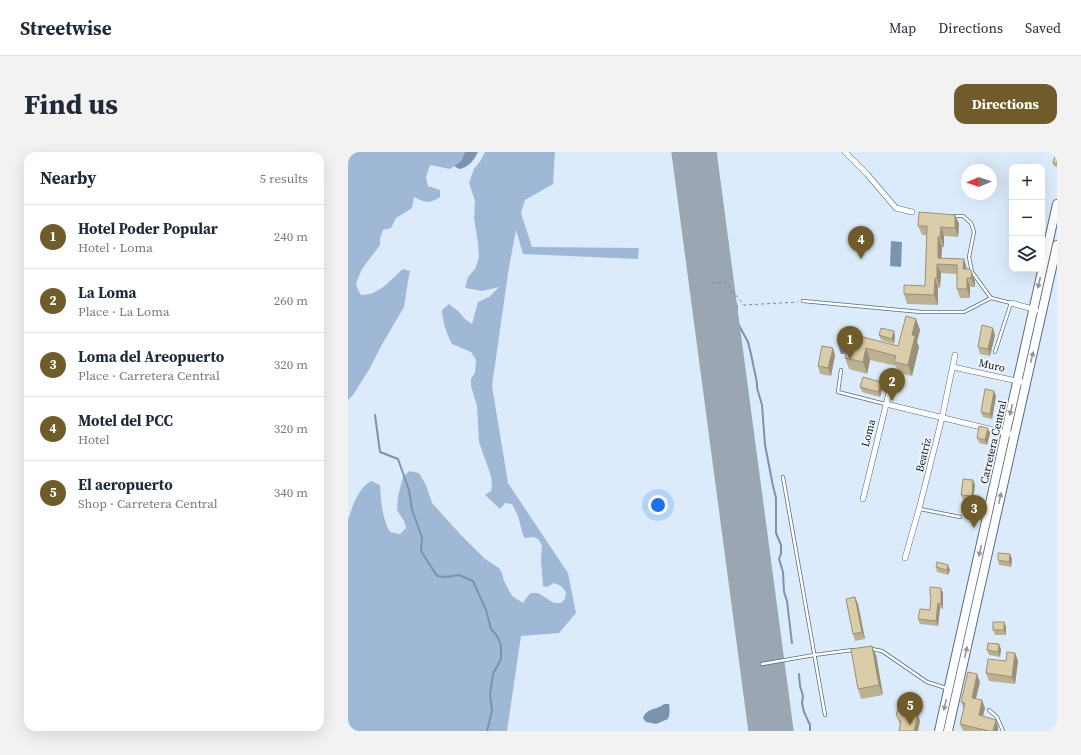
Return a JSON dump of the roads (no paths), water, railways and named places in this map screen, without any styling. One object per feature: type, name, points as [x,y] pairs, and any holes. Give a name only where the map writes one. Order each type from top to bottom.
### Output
[{"type":"main road","name":"Carretera Central","points":[[940,731],[953,690],[1010,434],[1034,309],[1057,204]]},
{"type":"main road","name":"Carretera Central","points":[[1021,382],[1042,311],[1057,245]]},
{"type":"main road","name":"Carretera Central","points":[[948,731],[953,690]]},
{"type":"street","points":[[845,152],[867,174],[896,208],[912,212]]},
{"type":"street","points":[[1010,303],[1042,311]]},
{"type":"street","name":"Beatriz","points":[[905,558],[942,418],[955,355]]},
{"type":"street","name":"Muro","points":[[953,367],[1021,382]]},
{"type":"street","name":"Loma","points":[[863,499],[894,372]]},
{"type":"street","points":[[886,404],[1010,434]]},
{"type":"lane","points":[[912,212],[919,213]]},
{"type":"lane","points":[[949,215],[963,216],[971,223],[974,232],[969,257],[972,272],[990,298],[1010,303],[995,352]]},
{"type":"lane","points":[[803,301],[921,312],[964,312],[990,298]]},
{"type":"lane","points":[[840,370],[838,392],[886,404]]},
{"type":"lane","points":[[783,477],[826,715]]},
{"type":"lane","points":[[919,509],[960,517]]},
{"type":"lane","points":[[868,648],[882,651],[927,682],[953,690]]},
{"type":"lane","points":[[762,664],[860,649]]},
{"type":"lane","points":[[989,710],[997,717],[1003,731]]},
{"type":"waterway","points":[[731,295],[737,306],[735,318],[748,342],[762,405],[765,445],[776,498],[776,533],[781,545],[781,554],[779,559],[783,572],[784,592],[787,601],[792,643]]},
{"type":"waterway","points":[[375,415],[380,452],[398,459],[409,490],[412,510],[422,537],[421,551],[437,576],[446,577],[459,575],[473,581],[486,610],[491,629],[497,636],[501,645],[501,659],[493,674],[490,694],[492,711],[487,731]]},
{"type":"waterway","points":[[799,674],[803,696],[802,703],[810,725],[810,731]]},
{"type":"place","name":"Motel del PCC","points":[[861,259]]},
{"type":"place","name":"Hotel Poder Popular","points":[[850,359]]},
{"type":"place","name":"La Loma","points":[[892,401]]},
{"type":"place","name":"Loma del Areopuerto","points":[[974,528]]},
{"type":"place","name":"El aeropuerto","points":[[910,725]]}]
